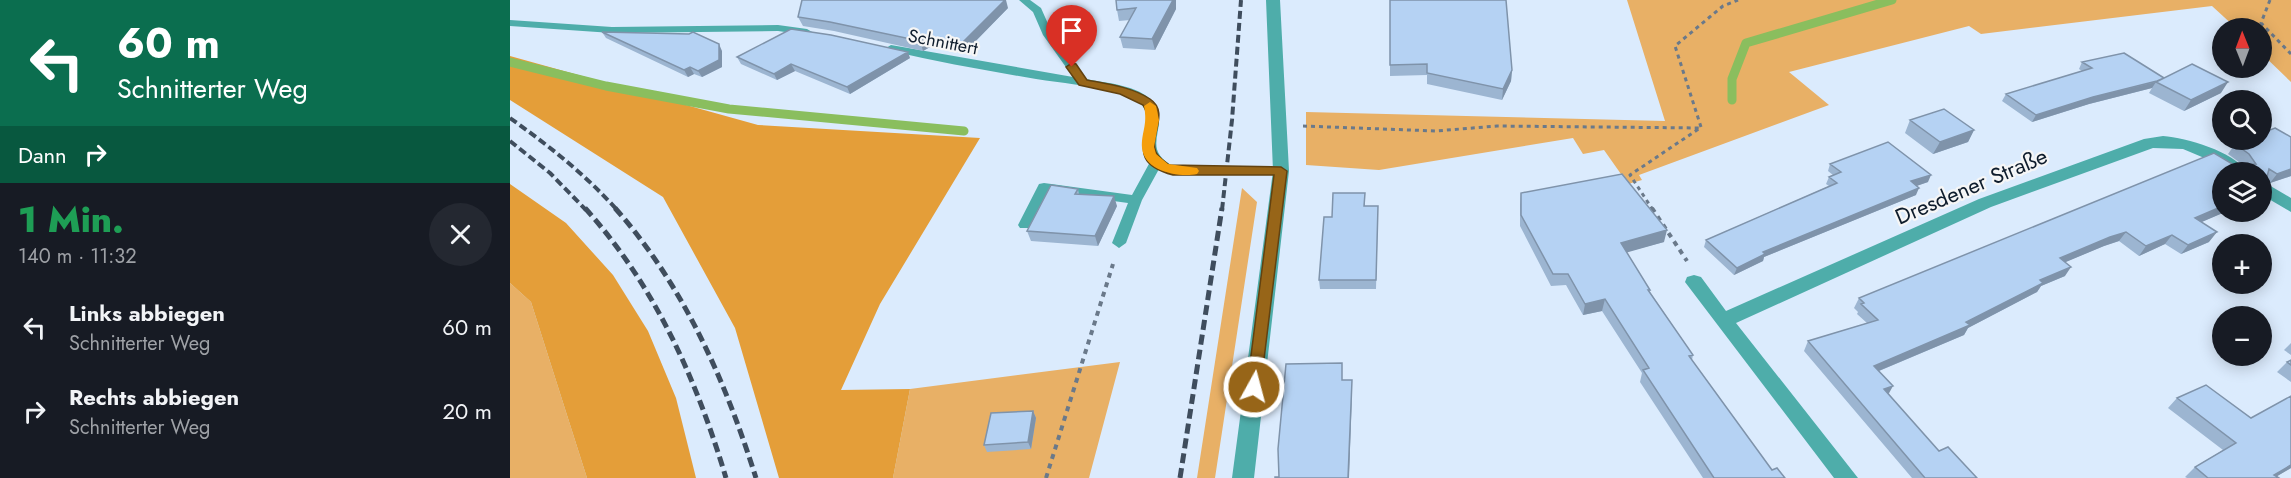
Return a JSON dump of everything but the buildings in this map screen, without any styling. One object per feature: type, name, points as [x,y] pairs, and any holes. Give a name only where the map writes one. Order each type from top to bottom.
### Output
[{"type":"street","points":[[1243,478],[1281,171],[1273,0]]},
{"type":"street","name":"Dresdener Straße","points":[[1724,321],[1985,203],[2150,143],[2172,140],[2194,146],[2222,162]]},
{"type":"street","points":[[2272,194],[2291,206]]},
{"type":"street","points":[[1694,282],[1847,478]]},
{"type":"lane","points":[[1024,0],[1037,10],[1048,35],[1083,83]]},
{"type":"lane","points":[[510,23],[612,30],[778,28],[822,34]]},
{"type":"lane","name":"Schnittert","points":[[875,45],[928,57],[1123,91],[1148,102],[1152,109],[1153,120],[1148,147],[1150,156],[1156,163]]},
{"type":"lane","points":[[1119,243],[1136,200],[1156,163],[1173,171],[1281,171]]},
{"type":"lane","points":[[1025,225],[1044,187],[1136,200]]},
{"type":"path","points":[[1701,128],[1675,46],[1723,6],[1738,0]]},
{"type":"path","points":[[2270,0],[2261,23],[2291,54]]},
{"type":"path","points":[[1279,126],[1436,131],[1514,126],[1701,128]]},
{"type":"path","points":[[1694,282],[1688,262],[1630,175],[1701,128]]},
{"type":"path","points":[[1046,478],[1119,243]]},
{"type":"shaded area","points":[[1627,0],[2291,0],[2291,82],[2272,64],[2272,18],[2225,18],[2212,6],[1981,34],[1969,26],[1789,72],[1829,105],[1639,175],[1642,180],[1628,184],[1604,150],[1583,154],[1573,138],[1379,170],[1306,165],[1306,112],[1665,121]]},
{"type":"shaded area","points":[[510,56],[758,125],[980,138],[880,304],[841,390],[910,389],[893,478],[779,478],[735,328],[663,197],[510,100]]},
{"type":"shaded area","points":[[510,184],[566,223],[613,275],[648,331],[676,398],[696,478],[587,478],[531,302],[510,283]]},
{"type":"shaded area","points":[[1242,188],[1257,202],[1215,478],[1197,478]]},
{"type":"shaded area","points":[[510,283],[531,302],[587,478],[510,478]]},
{"type":"shaded area","points":[[1120,362],[1089,478],[893,478],[910,389]]},
{"type":"waterway","points":[[1732,100],[1732,79],[1746,43],[1892,0]]},
{"type":"waterway","points":[[510,62],[606,86],[729,109],[964,131]]},
{"type":"railway","points":[[1222,210],[1232,120],[1241,0]]},
{"type":"railway","points":[[510,118],[566,161],[617,210]]},
{"type":"railway","points":[[510,141],[550,173],[586,210]]},
{"type":"railway","points":[[585,208],[632,269],[670,335],[687,369],[726,478]]},
{"type":"railway","points":[[615,208],[662,269],[700,336],[731,405],[756,478]]},
{"type":"railway","points":[[1180,478],[1222,208]]},
{"type":"slow traffic","points":[[1150,106],[1153,120],[1148,147],[1150,156],[1164,168],[1173,171],[1193,171]]},
{"type":"route","points":[[1072,67],[1083,83],[1123,91],[1148,102],[1152,109],[1153,120],[1148,147],[1150,156],[1164,168],[1173,171],[1281,171],[1254,387]]}]
